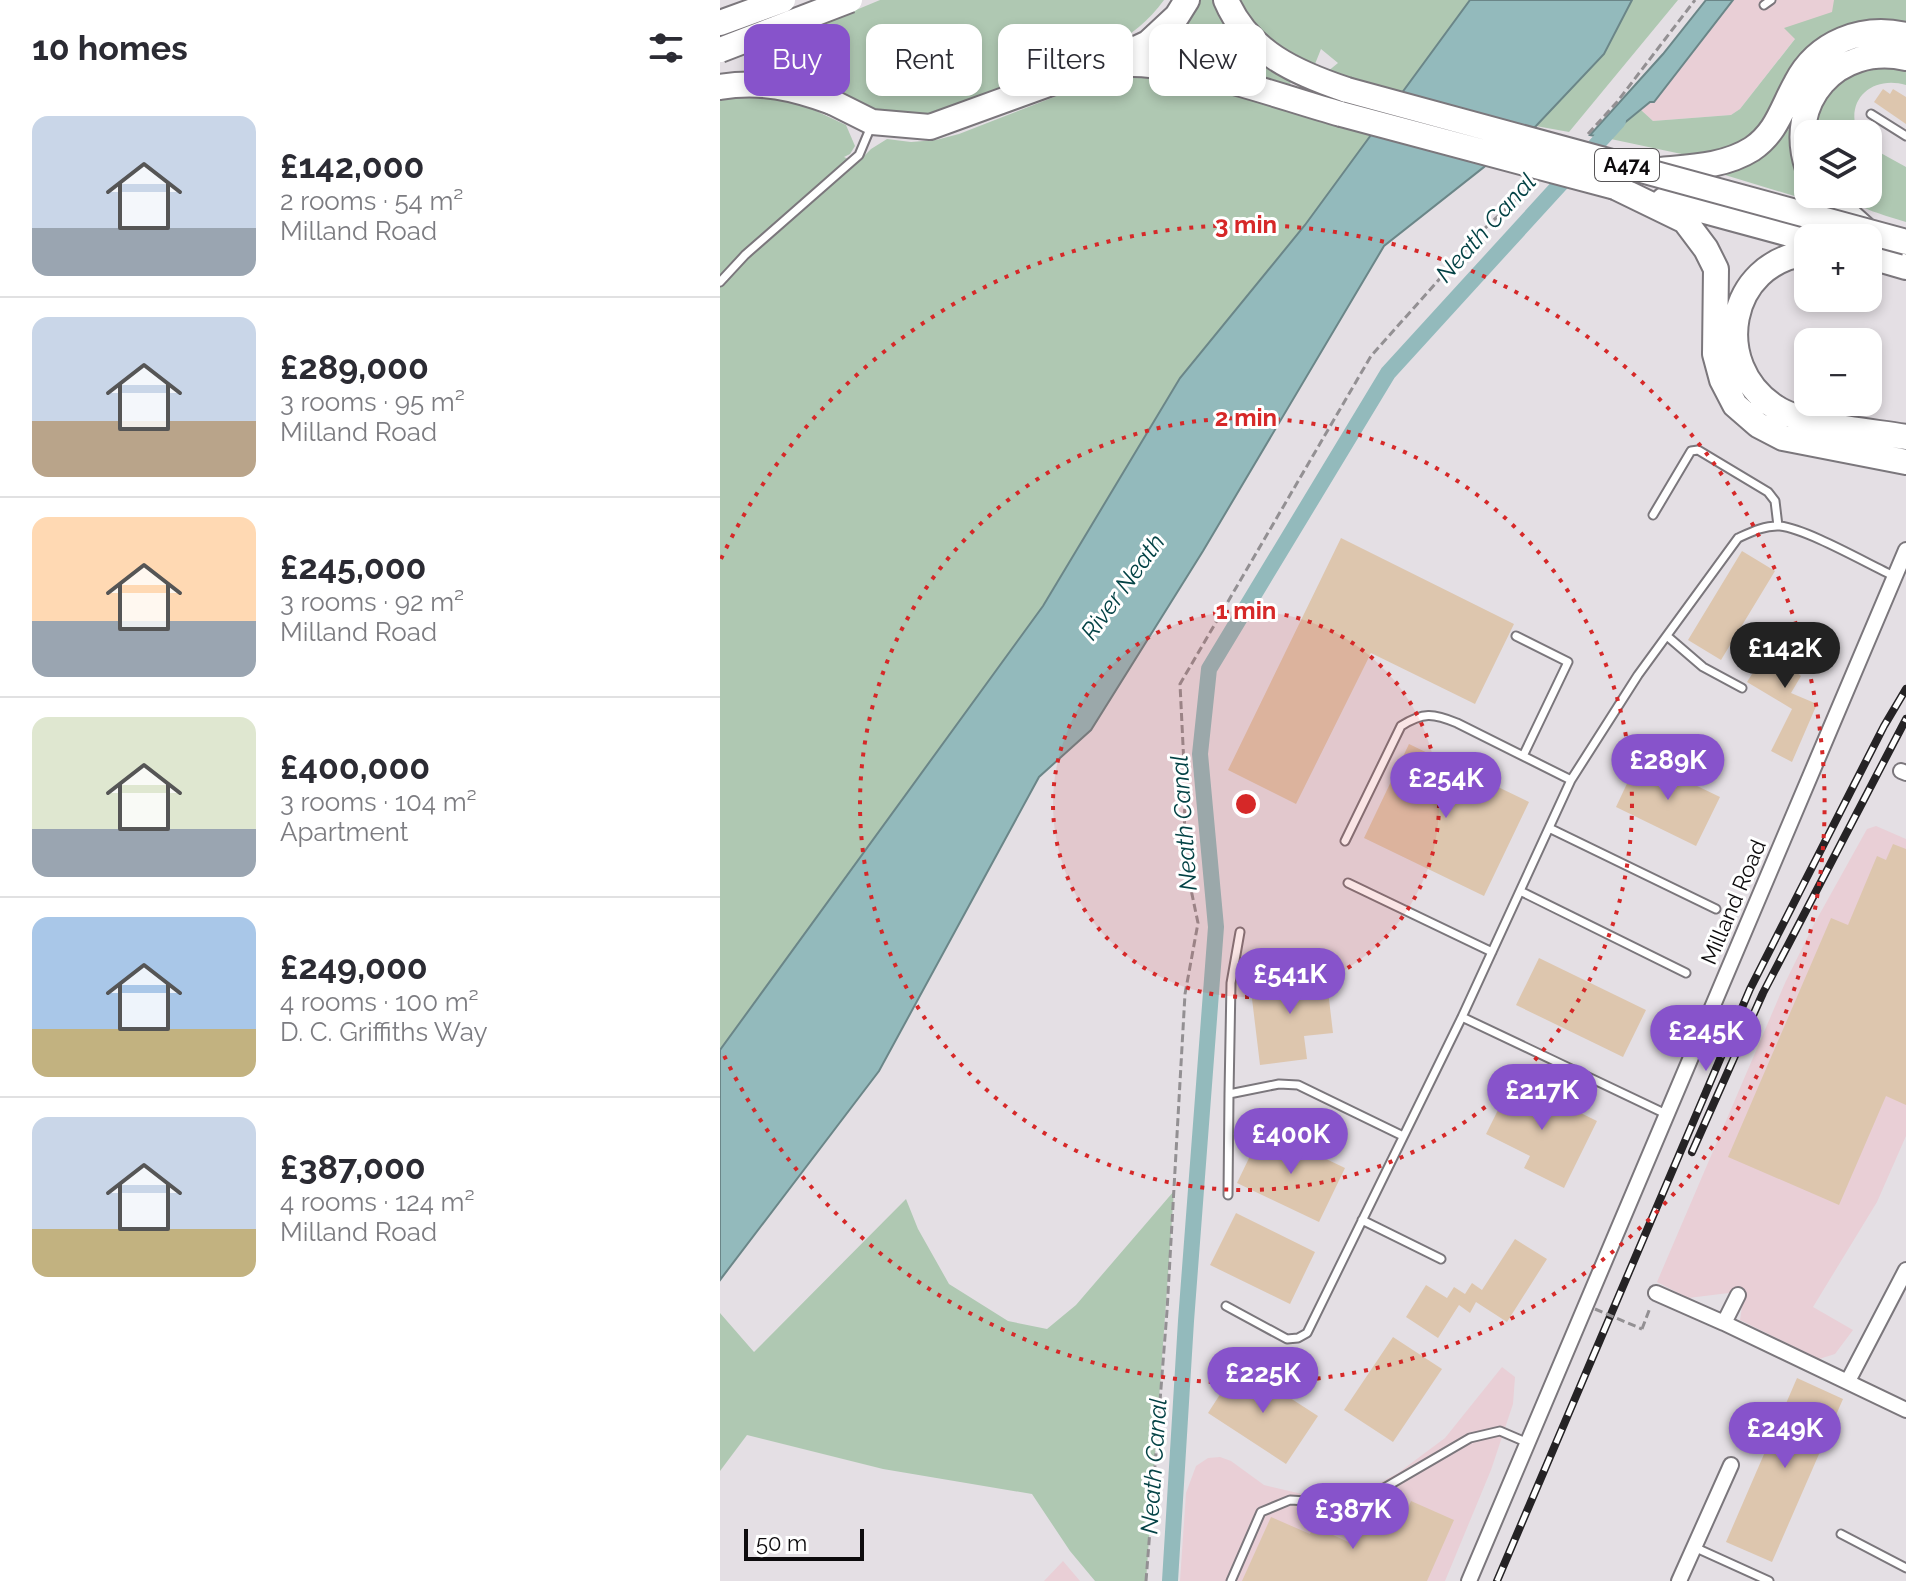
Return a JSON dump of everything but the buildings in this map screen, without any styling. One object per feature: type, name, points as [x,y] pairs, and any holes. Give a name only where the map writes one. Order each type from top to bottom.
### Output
[{"type":"main road","points":[[761,0],[763,14],[798,77],[832,102]]},
{"type":"main road","points":[[720,23],[783,0]]},
{"type":"main road","points":[[720,50],[850,0]]},
{"type":"main road","points":[[1133,50],[1148,43],[1177,16],[1187,0]]},
{"type":"main road","name":"A474","points":[[1226,0],[1264,52],[1289,68],[1347,90],[1848,224]]},
{"type":"main road","points":[[1650,171],[1718,163],[1745,153],[1777,124],[1803,71],[1827,48],[1842,39],[1873,31],[1906,50]]},
{"type":"main road","points":[[1804,120],[1823,82],[1844,64],[1858,58],[1906,50]]},
{"type":"main road","name":"A474","points":[[1133,63],[1178,68],[1794,235]]},
{"type":"main road","points":[[720,87],[743,83],[800,90],[872,122],[930,127],[1016,96]]},
{"type":"main road","points":[[1615,187],[1685,221],[1706,249],[1716,269],[1715,354],[1722,380],[1735,405],[1758,425],[1783,438],[1906,462]]},
{"type":"main road","points":[[1841,208],[1859,224]]},
{"type":"main road","name":"A474","points":[[1882,234],[1906,242]]},
{"type":"main road","points":[[1794,255],[1784,257],[1759,273],[1743,296],[1736,318],[1735,339],[1744,372],[1757,393],[1774,407],[1801,418],[1906,437]]},
{"type":"main road","points":[[1882,260],[1906,267]]},
{"type":"street","name":"Milland Road","points":[[1469,1581],[1906,550]]},
{"type":"street","points":[[1848,1381],[1906,1270]]},
{"type":"street","points":[[1656,1293],[1906,1410]]},
{"type":"street","points":[[1724,1323],[1738,1295]]},
{"type":"street","points":[[1679,1581],[1731,1465]]},
{"type":"lane","points":[[1871,114],[1906,136]]},
{"type":"lane","points":[[720,282],[745,255],[859,155],[872,122]]},
{"type":"lane","points":[[1653,515],[1691,451],[1698,450],[1768,492],[1775,501],[1778,526]]},
{"type":"lane","points":[[1226,1306],[1287,1339],[1307,1333],[1462,1017],[1571,780],[1618,703],[1738,538],[1758,529],[1778,526],[1799,532],[1894,576]]},
{"type":"lane","points":[[1516,636],[1568,662],[1523,756]]},
{"type":"lane","points":[[1667,636],[1703,667],[1742,688]]},
{"type":"lane","points":[[1345,841],[1401,726],[1417,716],[1438,716],[1571,780]]},
{"type":"lane","points":[[1549,828],[1716,909]]},
{"type":"lane","points":[[1348,883],[1492,952]]},
{"type":"lane","points":[[1520,891],[1686,973]]},
{"type":"lane","points":[[1228,1195],[1231,983],[1240,932]]},
{"type":"lane","points":[[1462,1017],[1668,1115]]},
{"type":"lane","points":[[1229,1094],[1279,1084],[1298,1085],[1403,1136]]},
{"type":"lane","points":[[1362,1220],[1441,1259]]},
{"type":"lane","points":[[1231,1581],[1261,1512],[1290,1500],[1341,1503],[1367,1498],[1470,1438],[1500,1431],[1528,1443]]},
{"type":"lane","points":[[1841,1534],[1906,1568]]},
{"type":"lane","points":[[1694,1547],[1769,1581]]},
{"type":"path","points":[[1583,141],[1695,0]]},
{"type":"path","points":[[1146,1581],[1168,1296],[1185,994],[1198,923],[1184,856],[1185,786],[1180,684],[1371,356],[1484,229],[1540,178]]},
{"type":"path","points":[[1595,1309],[1642,1329],[1656,1293]]},
{"type":"shaded area","points":[[1733,0],[1871,0],[1801,31],[1740,109],[1731,115],[1653,121],[1641,110],[1650,101],[1654,102]]},
{"type":"shaded area","points":[[1876,826],[1906,839],[1906,1136],[1877,1202],[1813,1307],[1853,1330],[1835,1354],[1819,1359],[1740,1320],[1743,1300],[1729,1293],[1688,1298],[1657,1282],[1785,983],[1867,829]]},
{"type":"shaded area","points":[[1502,1367],[1515,1377],[1513,1404],[1491,1470],[1445,1581],[1180,1581],[1186,1493],[1196,1466],[1208,1458],[1220,1457],[1231,1461],[1264,1485],[1336,1502],[1354,1497],[1398,1473],[1445,1438]]},
{"type":"shaded area","points":[[1063,1561],[1080,1581],[1044,1581]]},
{"type":"green space","points":[[880,0],[1164,0],[1133,31],[1133,24],[998,24],[998,94],[931,115],[892,114],[843,96],[850,96],[850,24],[822,24]]},
{"type":"green space","points":[[1195,0],[1212,0],[1225,24],[1174,24]]},
{"type":"green space","points":[[1235,0],[1471,0],[1305,225],[1180,378],[1043,606],[720,1050],[720,98],[744,93],[744,96],[799,103],[846,125],[855,146],[844,157],[857,163],[887,139],[911,142],[936,140],[1057,96],[1133,96],[1133,73],[1149,74],[1149,96],[1241,96],[1283,108],[1338,63],[1321,49],[1315,64],[1273,47],[1266,38],[1266,24],[1254,24]]},
{"type":"green space","points":[[1632,0],[1678,0],[1569,132],[1536,126],[1604,54]]},
{"type":"green space","points":[[1834,0],[1906,0],[1906,26],[1867,23],[1771,118],[1736,147],[1691,156],[1606,138],[1641,110],[1653,121],[1731,115],[1740,109],[1795,39],[1784,28],[1832,12]]},
{"type":"green space","points":[[1864,67],[1906,67],[1906,85],[1894,83],[1872,87],[1858,101],[1855,120],[1817,120],[1830,93],[1853,72]]},
{"type":"green space","points":[[1266,69],[1291,81],[1289,88],[1266,82]]},
{"type":"green space","points":[[1785,128],[1792,131],[1794,196],[1725,175],[1726,171]]},
{"type":"green space","points":[[1882,154],[1906,167],[1906,222],[1865,208],[1882,208]]},
{"type":"green space","points":[[1174,1191],[1146,1581],[1095,1581],[1070,1551],[1032,1494],[883,1469],[747,1435],[720,1471],[720,1313],[754,1352],[906,1199],[918,1229],[949,1284],[1008,1321],[1047,1329],[1076,1305]]},
{"type":"water","name":"River Neath","points":[[1470,0],[1632,0],[1604,54],[1536,126],[1384,246],[1203,551],[1091,730],[1039,777],[879,1071],[720,1280],[720,1050],[1043,606],[1180,378],[1305,225]]},
{"type":"water","points":[[1706,0],[1733,0],[1654,102],[1606,138],[1590,135],[1663,54]]},
{"type":"waterway","name":"Neath Canal","points":[[1170,1581],[1216,927],[1200,754],[1209,669],[1388,373],[1618,121]]},
{"type":"railway","points":[[1497,1581],[1750,989],[1884,726],[1906,689]]},
{"type":"railway","points":[[1692,1152],[1763,993],[1906,719]]}]
